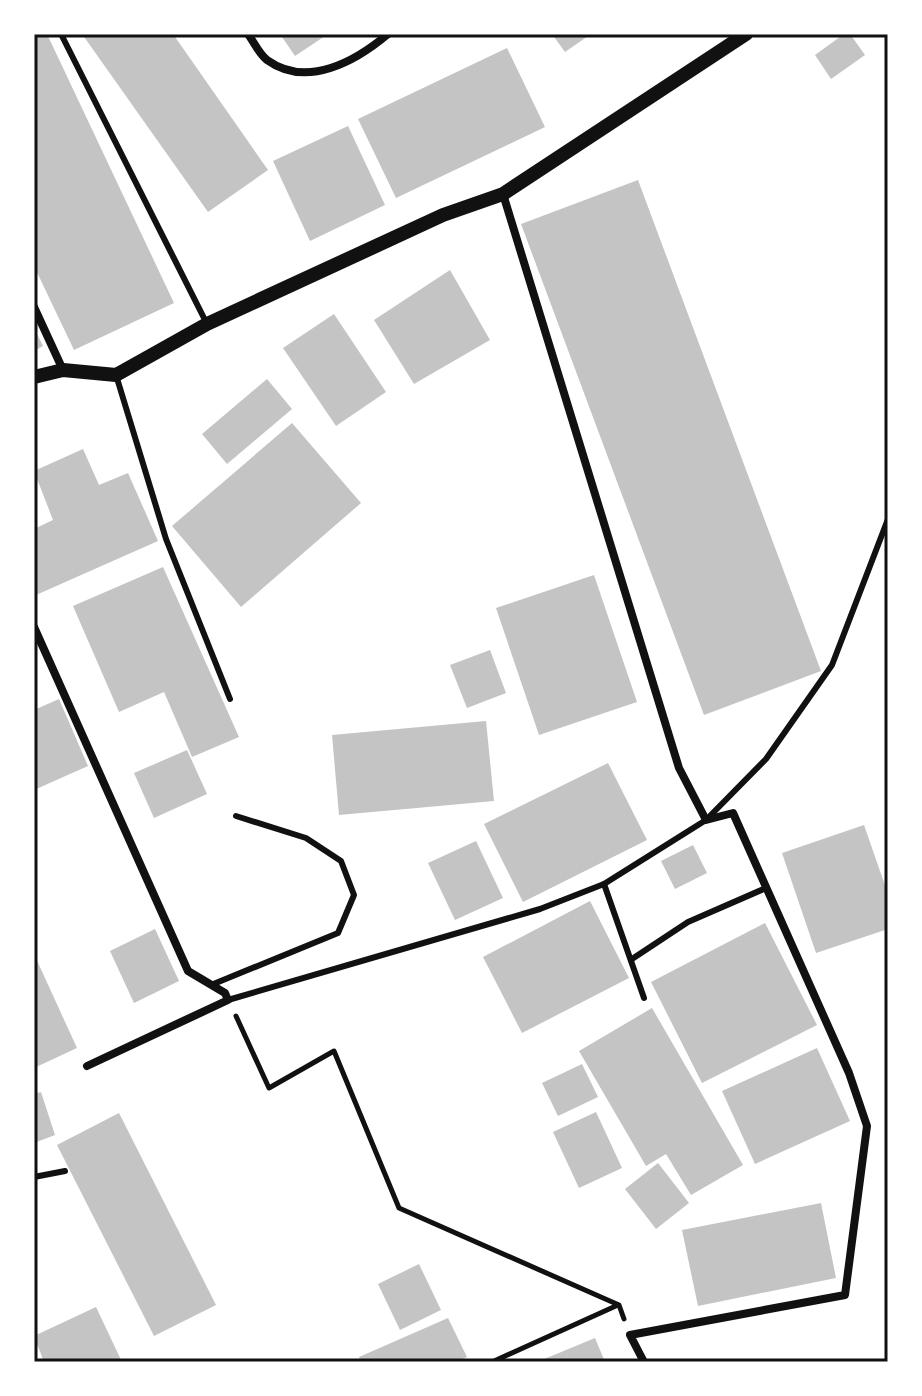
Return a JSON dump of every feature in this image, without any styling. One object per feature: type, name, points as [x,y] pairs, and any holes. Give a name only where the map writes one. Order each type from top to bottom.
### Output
[{"type":"street","points":[[248,34],[266,59],[296,74],[342,66],[388,34]]},
{"type":"street","points":[[34,377],[63,370],[116,375],[207,324],[443,215],[503,194],[746,34]]},
{"type":"street","points":[[503,194],[679,768],[706,820],[733,813],[849,1073],[867,1126],[845,1295],[630,1335],[644,1362]]},
{"type":"street","points":[[34,307],[63,370]]},
{"type":"street","points":[[34,627],[188,971],[225,993],[228,1000],[87,1066]]},
{"type":"lane","points":[[61,34],[207,324]]},
{"type":"lane","points":[[116,375],[166,539],[230,699]]},
{"type":"lane","points":[[228,1000],[540,909],[604,884],[706,820],[766,759],[832,665],[888,519]]},
{"type":"lane","points":[[211,985],[338,933],[354,895],[341,861],[306,838],[236,816]]},
{"type":"lane","points":[[604,884],[644,998]]},
{"type":"lane","points":[[632,959],[688,922],[766,888]]},
{"type":"lane","points":[[34,1177],[65,1171]]},
{"type":"path","points":[[228,1000],[269,1088],[334,1051],[399,1208],[619,1305],[630,1335]]},
{"type":"path","points":[[492,1362],[619,1305]]},
{"type":"building","points":[[34,34],[47,34],[174,303],[74,350],[34,266]]},
{"type":"building","points":[[82,34],[173,34],[268,170],[208,212]]},
{"type":"building","points":[[280,34],[328,34],[295,56]]},
{"type":"building","points":[[552,34],[591,34],[565,52]]},
{"type":"building","points":[[844,34],[850,34],[865,55],[831,79],[815,55]]},
{"type":"building","points":[[507,48],[545,127],[396,198],[358,119]]},
{"type":"building","points":[[348,126],[385,205],[310,241],[273,161]]},
{"type":"building","points":[[638,180],[821,671],[704,715],[521,224]]},
{"type":"building","points":[[450,270],[490,340],[414,384],[374,320]]},
{"type":"building","points":[[334,314],[386,392],[336,426],[283,348]]},
{"type":"building","points":[[34,328],[43,346],[34,351]]},
{"type":"building","points":[[267,379],[292,409],[227,464],[202,434]]},
{"type":"building","points":[[292,423],[361,503],[241,607],[172,526]]},
{"type":"building","points":[[83,449],[99,485],[128,473],[158,541],[36,595],[34,529],[53,520],[34,471]]},
{"type":"building","points":[[163,567],[239,737],[192,757],[164,692],[119,712],[73,606]]},
{"type":"building","points":[[594,575],[637,702],[539,735],[496,608]]},
{"type":"building","points":[[490,650],[506,693],[467,708],[450,665]]},
{"type":"building","points":[[59,699],[88,766],[34,790],[34,710]]},
{"type":"building","points":[[486,721],[494,801],[339,815],[332,735]]},
{"type":"building","points":[[187,750],[207,794],[154,818],[134,773]]},
{"type":"building","points":[[608,763],[647,840],[523,902],[484,824]]},
{"type":"building","points":[[864,825],[888,894],[888,929],[816,953],[782,853]]},
{"type":"building","points":[[476,841],[503,898],[455,920],[428,863]]},
{"type":"building","points":[[693,845],[707,873],[675,889],[661,861]]},
{"type":"building","points":[[590,901],[629,978],[522,1033],[483,957]]},
{"type":"building","points":[[765,923],[817,1025],[702,1083],[651,982]]},
{"type":"building","points":[[155,929],[179,981],[134,1003],[110,951]]},
{"type":"building","points":[[34,954],[77,1048],[34,1068]]},
{"type":"building","points":[[652,1008],[743,1165],[691,1195],[666,1154],[646,1166],[579,1051]]},
{"type":"building","points":[[817,1048],[850,1121],[755,1164],[722,1091]]},
{"type":"building","points":[[582,1064],[598,1097],[558,1116],[542,1083]]},
{"type":"building","points":[[41,1092],[55,1135],[34,1143],[34,1094]]},
{"type":"building","points":[[596,1112],[622,1168],[579,1188],[553,1132]]},
{"type":"building","points":[[119,1113],[216,1305],[154,1336],[57,1145]]},
{"type":"building","points":[[658,1163],[689,1203],[656,1229],[625,1189]]},
{"type":"building","points":[[821,1203],[836,1278],[698,1306],[682,1230]]},
{"type":"building","points":[[419,1264],[441,1310],[400,1330],[378,1284]]},
{"type":"building","points":[[96,1307],[122,1362],[44,1362],[34,1336]]},
{"type":"building","points":[[448,1318],[467,1357],[455,1362],[361,1362],[359,1357]]},
{"type":"building","points":[[595,1338],[605,1362],[537,1362]]}]
